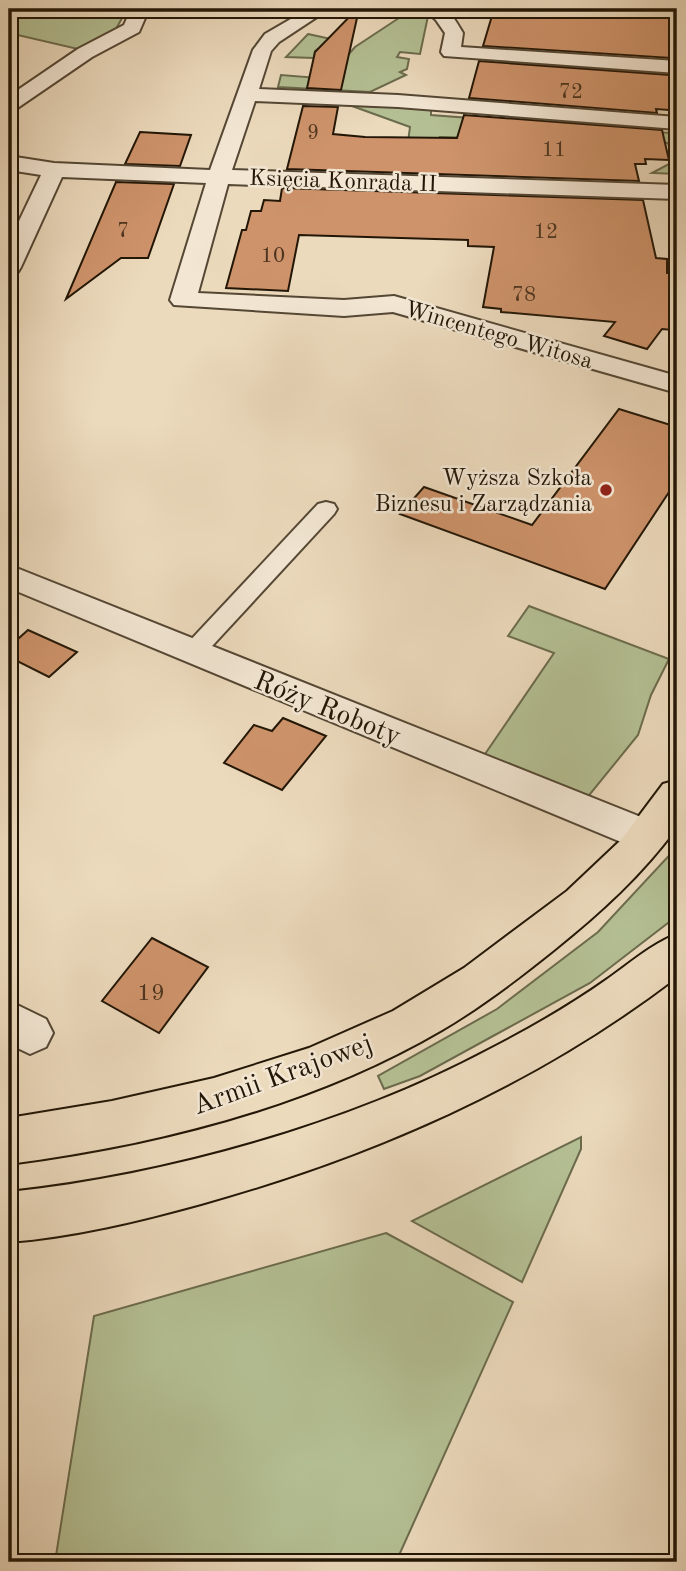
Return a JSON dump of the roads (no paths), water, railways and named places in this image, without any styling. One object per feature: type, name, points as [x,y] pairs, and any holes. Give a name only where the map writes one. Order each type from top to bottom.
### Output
[{"type":"main road","name":"Armii Krajowej","points":[[9,1142],[159,1115],[320,1066],[410,1024],[492,974],[580,905],[647,836],[677,795]]},
{"type":"main road","points":[[9,1217],[127,1198],[213,1177],[336,1140],[450,1095],[549,1043],[639,983],[677,953]]},
{"type":"street","points":[[9,105],[85,53],[132,28],[141,9]]},
{"type":"street","points":[[219,176],[262,50],[272,38],[320,9]]},
{"type":"street","points":[[433,9],[443,16],[454,33],[446,74]]},
{"type":"street","points":[[451,52],[677,67]]},
{"type":"street","points":[[398,101],[426,86]]},
{"type":"street","points":[[247,95],[398,101],[677,123]]},
{"type":"street","name":"Księcia Konrada II","points":[[9,163],[54,170],[677,192]]},
{"type":"street","points":[[9,267],[54,170]]},
{"type":"street","name":"Wincentego Witosa","points":[[219,176],[183,300],[344,309],[394,304],[677,385]]},
{"type":"street","name":"Róży Roboty","points":[[9,576],[647,836]]},
{"type":"lane","points":[[193,652],[326,509]]},
{"type":"place","name":"Wyższa Szkoła Biznesu i Zarządzania","points":[[606,490]]}]
